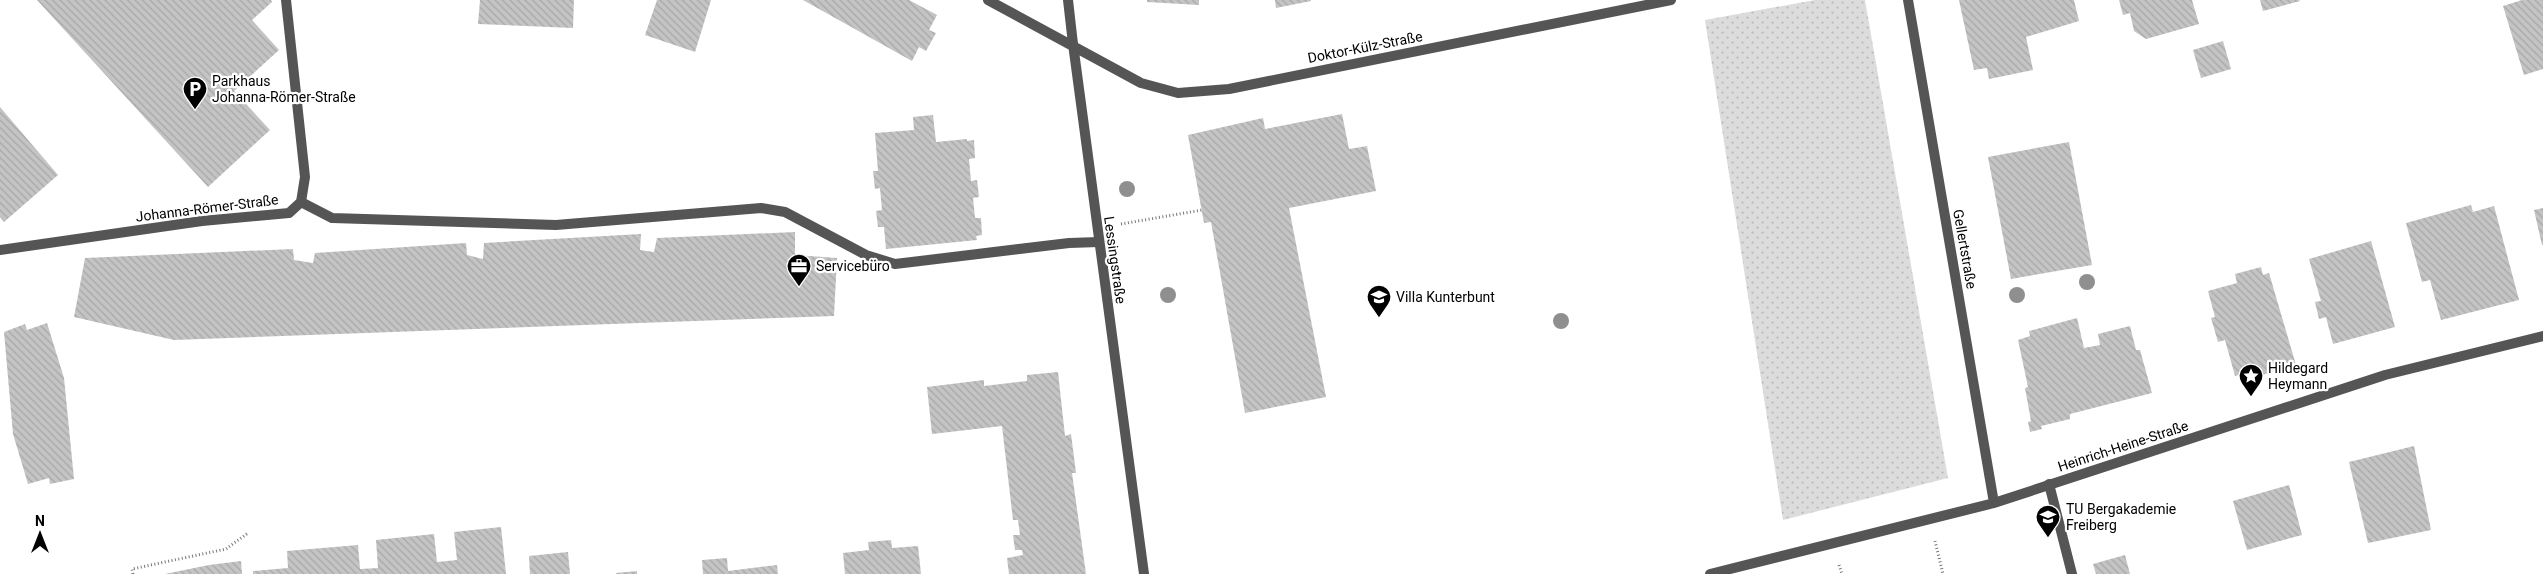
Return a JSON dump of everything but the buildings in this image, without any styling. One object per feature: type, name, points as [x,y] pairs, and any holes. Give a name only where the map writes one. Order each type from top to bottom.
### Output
[{"type":"street","points":[[286,0],[305,177],[301,202],[332,218],[556,225],[761,208],[785,212],[866,254],[895,264],[1069,243],[1099,242]]},
{"type":"street","points":[[988,0],[1073,44]]},
{"type":"street","name":"Lessingstraße","points":[[1068,0],[1144,574]]},
{"type":"street","name":"Doktor-Külz-Straße","points":[[1073,44],[1141,83],[1178,93],[1229,89],[1671,0]]},
{"type":"street","name":"Gellertstraße","points":[[1908,0],[1994,502]]},
{"type":"street","name":"Johanna-Römer-Straße","points":[[0,250],[164,226],[289,212],[301,202]]},
{"type":"street","name":"Heinrich-Heine-Straße","points":[[1710,574],[1994,502],[2385,375],[2543,336]]},
{"type":"street","points":[[2050,484],[2072,574]]},
{"type":"path","points":[[1097,227],[1202,210]]},
{"type":"path","points":[[1929,519],[1942,574]]},
{"type":"path","points":[[133,574],[132,569],[226,549],[248,533]]},
{"type":"shaded area","points":[[1815,0],[1865,0],[1948,478],[1783,520],[1705,20]]},
{"type":"place","name":"Parkhaus Johanna-Römer-Straße","points":[[195,110]]},
{"type":"place","name":"Servicebüro","points":[[799,287]]},
{"type":"place","name":"Villa Kunterbunt","points":[[1379,318]]},
{"type":"place","name":"Hildegard Heymann","points":[[2251,397]]},
{"type":"place","name":"TU Bergakademie Freiberg","points":[[2048,538]]}]
